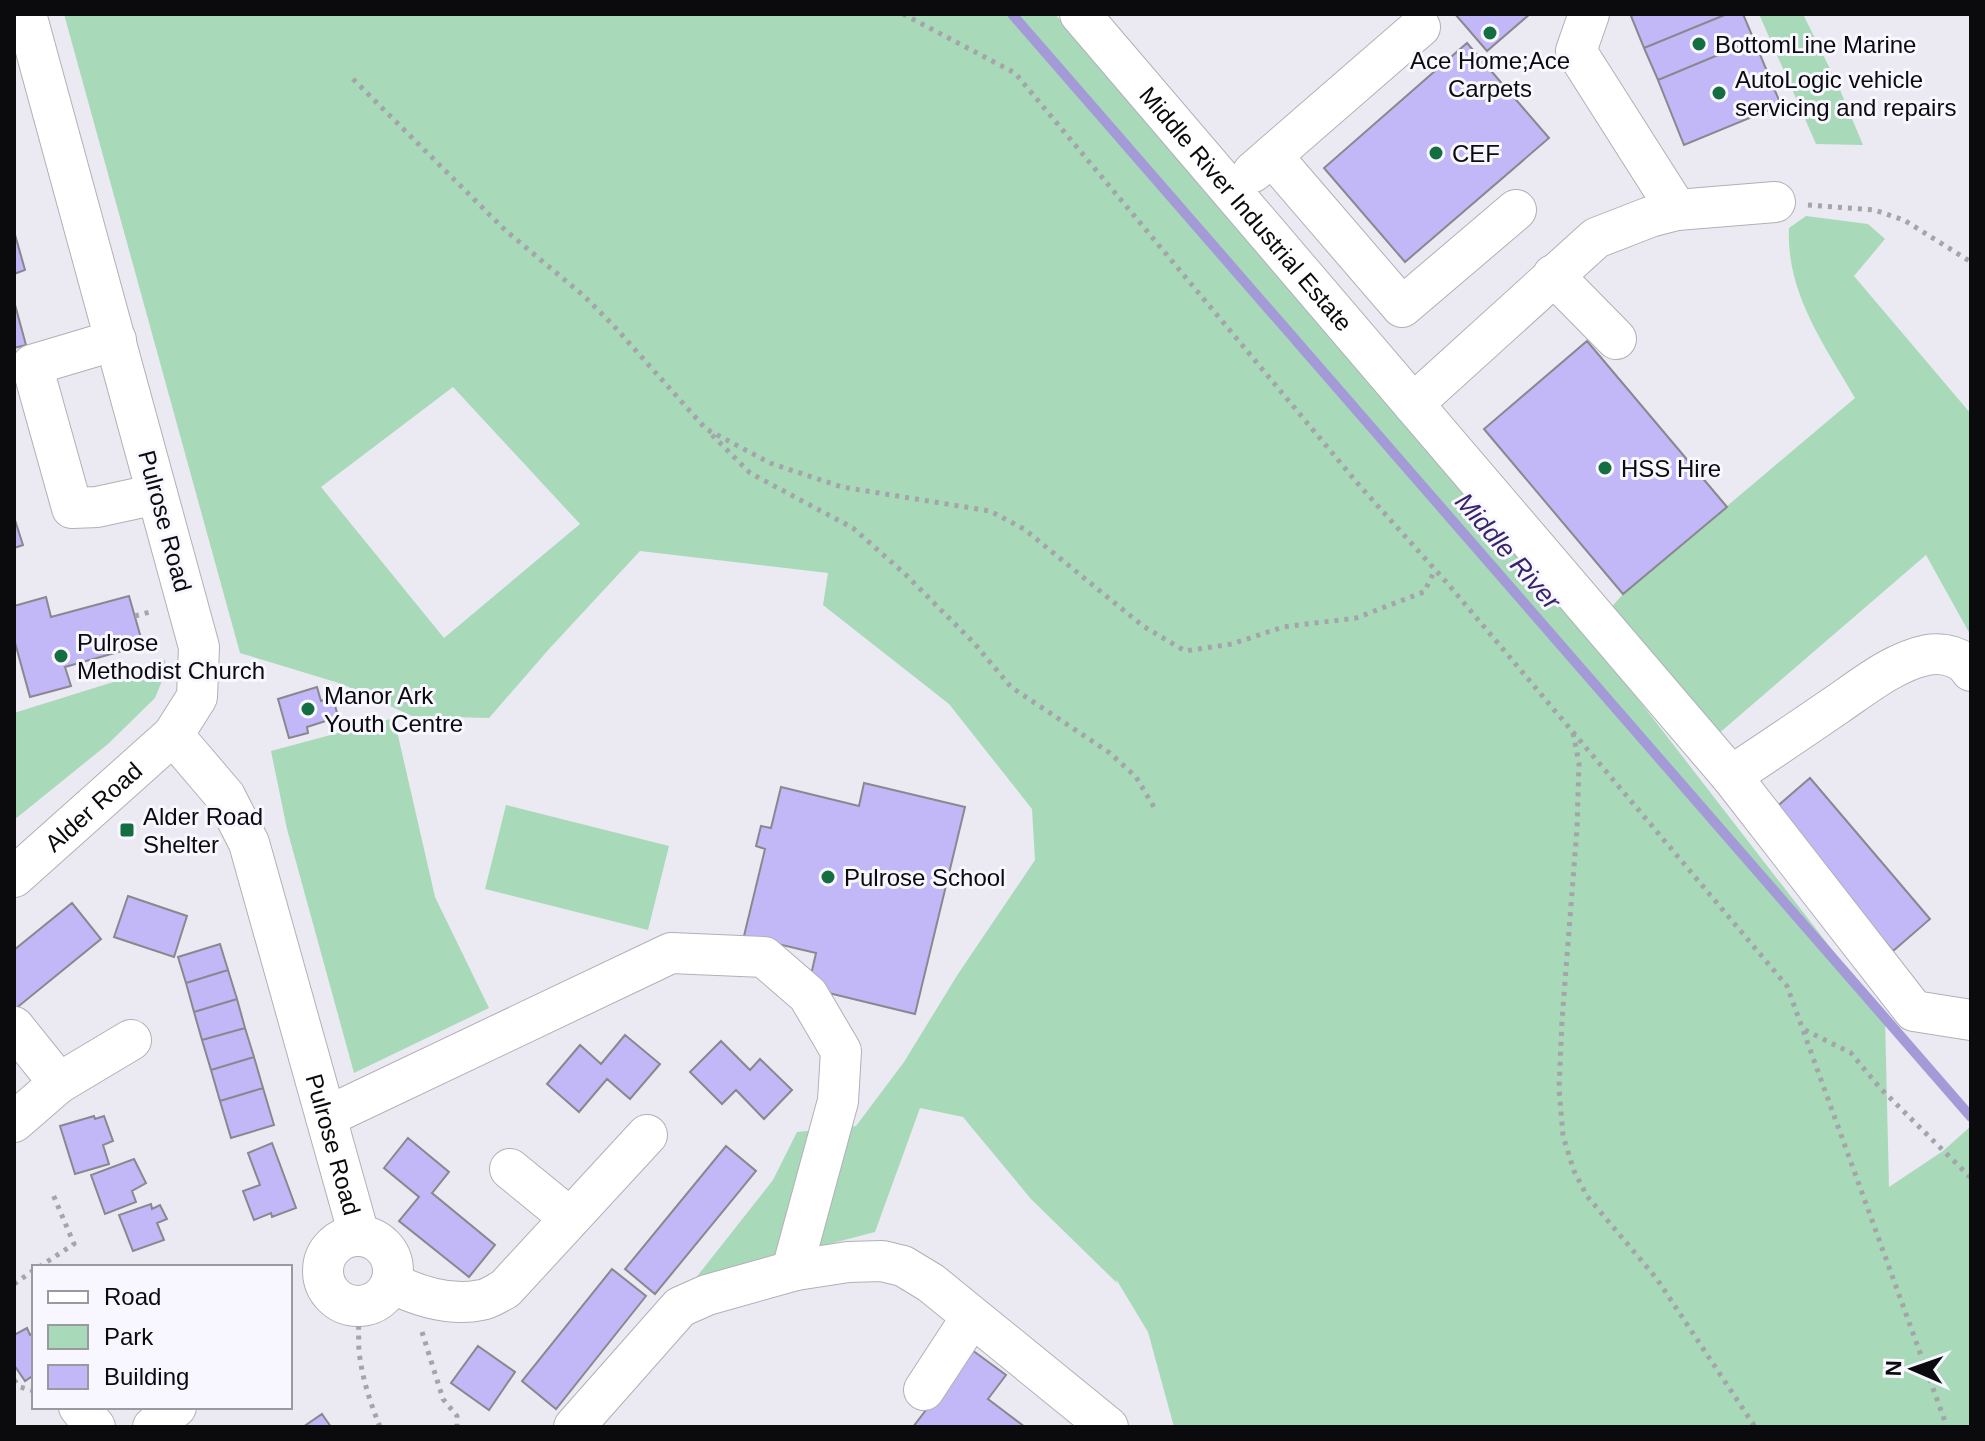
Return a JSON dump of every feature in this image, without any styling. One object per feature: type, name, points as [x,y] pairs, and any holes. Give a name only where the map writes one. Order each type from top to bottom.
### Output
[{"type":"street","name":"Pulrose Road","points":[[26,14],[199,647],[197,697],[173,735],[225,796],[249,843],[359,1235]]},
{"type":"street","points":[[1589,14],[1576,51],[1677,210]]},
{"type":"street","name":"Middle River Industrial Estate","points":[[1095,19],[1232,191],[1731,776],[1914,1011],[1971,1020]]},
{"type":"street","points":[[1232,191],[1420,27]]},
{"type":"street","points":[[1272,156],[1402,307],[1516,210]]},
{"type":"street","points":[[1413,404],[1596,238],[1677,210],[1775,202]]},
{"type":"street","points":[[1553,275],[1616,339]]},
{"type":"street","points":[[1343,323],[1386,288]]},
{"type":"street","points":[[116,340],[32,365],[72,508],[97,507],[157,494]]},
{"type":"street","points":[[1731,776],[1885,672],[1905,663],[1928,655],[1944,654],[1967,664],[1971,671]]},
{"type":"street","name":"Alder Road","points":[[14,877],[173,735]]},
{"type":"street","points":[[326,1117],[671,953],[764,957],[808,995],[841,1051],[838,1101],[795,1259],[796,1270]]},
{"type":"street","points":[[14,1027],[59,1083]]},
{"type":"street","points":[[14,1122],[59,1083],[131,1040]]},
{"type":"street","points":[[391,1283],[416,1295],[448,1301],[481,1300],[505,1289],[647,1135]]},
{"type":"street","points":[[510,1169],[570,1218]]},
{"type":"street","points":[[359,1235],[370,1237],[387,1251],[392,1261],[391,1283],[377,1301],[356,1306],[333,1297],[323,1275],[323,1263],[336,1242],[359,1235]]},
{"type":"street","points":[[574,1427],[680,1307],[707,1295],[796,1270],[848,1262],[882,1261],[903,1266],[931,1283],[1108,1427]]},
{"type":"street","points":[[924,1390],[971,1318]]},
{"type":"street","points":[[81,1409],[95,1427]]},
{"type":"street","points":[[153,1427],[174,1409]]},
{"type":"path","points":[[903,14],[1015,73],[1349,473],[1435,570],[1787,986],[1947,1427]]},
{"type":"path","points":[[353,79],[505,230],[603,315],[750,473],[853,528],[905,574],[974,643],[1011,687],[1110,753],[1136,777],[1154,807]]},
{"type":"path","points":[[1775,202],[1874,210],[1904,220],[1971,262]]},
{"type":"path","points":[[706,429],[770,463],[842,487],[990,511],[1024,529],[1143,626],[1185,651],[1232,644],[1283,627],[1356,618],[1424,592],[1435,570]]},
{"type":"path","points":[[1573,732],[1579,763],[1559,1089],[1563,1136],[1574,1171],[1587,1196],[1657,1279],[1755,1427]]},
{"type":"path","points":[[1805,1029],[1851,1053],[1880,1088],[1971,1178]]},
{"type":"path","points":[[42,1265],[74,1244],[52,1192]]},
{"type":"path","points":[[14,1284],[32,1271]]},
{"type":"path","points":[[356,1306],[366,1391],[380,1427]]},
{"type":"path","points":[[419,1323],[443,1399],[457,1416],[457,1427]]},
{"type":"path","points":[[14,1380],[20,1387],[32,1390]]},
{"type":"green space","points":[[64,14],[1055,14],[1590,637],[1885,1018],[1889,1187],[1943,1151],[1971,1126],[1971,1427],[1174,1427],[1148,1332],[1116,1279],[1117,1283],[1031,1199],[963,1117],[920,1108],[875,1232],[695,1279],[773,1180],[797,1132],[856,1126],[904,1062],[958,974],[1035,860],[1032,809],[949,704],[823,605],[828,573],[640,551],[489,718],[412,716],[342,684],[240,653]],"holes":[[[453,387],[580,524],[444,638],[321,487]]]},
{"type":"green space","points":[[1759,14],[1803,14],[1863,145],[1816,144]]},
{"type":"green space","points":[[1806,216],[1868,224],[1885,239],[1854,276],[1971,414],[1971,636],[1926,555],[1717,735],[1609,610],[1623,594],[1855,398],[1809,317],[1794,274],[1789,228]]},
{"type":"green space","points":[[165,659],[166,671],[155,698],[108,744],[14,820],[14,713],[155,669]]},
{"type":"green space","points":[[394,718],[435,897],[489,1008],[354,1073],[287,829],[271,751]]},
{"type":"green space","points":[[506,805],[669,846],[648,930],[485,889]]},
{"type":"building","name":"Ace Home;Ace Carpets","points":[[1455,14],[1530,14],[1487,51]]},
{"type":"building","points":[[1727,14],[1644,48],[1631,16]]},
{"type":"building","name":"BottomLine Marine","points":[[1727,14],[1743,14],[1754,40],[1658,80],[1644,48]]},
{"type":"building","name":"AutoLogic vehicle servicing and repairs","points":[[1754,40],[1781,105],[1684,145],[1658,80]]},
{"type":"building","name":"CEF","points":[[1467,43],[1549,138],[1405,262],[1324,168]]},
{"type":"building","points":[[14,231],[25,270],[14,274]]},
{"type":"building","points":[[14,301],[26,345],[14,348]]},
{"type":"building","name":"HSS Hire","points":[[1587,341],[1727,507],[1623,594],[1484,429]]},
{"type":"building","points":[[14,517],[23,545],[14,548]]},
{"type":"building","name":"Pulrose Methodist Church","points":[[129,596],[143,645],[65,667],[71,686],[30,697],[14,639],[14,606],[46,597],[51,617]]},
{"type":"building","name":"Manor Ark Youth Centre","points":[[317,687],[321,701],[333,697],[338,717],[307,727],[308,733],[289,738],[278,699]]},
{"type":"building","points":[[1810,778],[1930,919],[1893,951],[1773,810]]},
{"type":"building","name":"Pulrose School","points":[[864,783],[965,807],[915,1014],[808,988],[816,953],[744,936],[765,849],[756,846],[761,826],[771,828],[781,787],[859,806]]},
{"type":"building","points":[[128,896],[187,916],[174,957],[114,937]]},
{"type":"building","points":[[72,903],[101,939],[14,1010],[14,950]]},
{"type":"building","points":[[220,944],[228,970],[186,983],[178,957]]},
{"type":"building","points":[[228,970],[237,999],[194,1012],[186,983]]},
{"type":"building","points":[[237,999],[245,1028],[202,1040],[194,1012]]},
{"type":"building","points":[[245,1028],[254,1057],[211,1070],[202,1040]]},
{"type":"building","points":[[625,1035],[660,1064],[630,1099],[607,1079],[579,1112],[547,1084],[580,1045],[601,1064]]},
{"type":"building","points":[[721,1041],[750,1070],[760,1059],[792,1090],[764,1119],[736,1090],[722,1104],[690,1072]]},
{"type":"building","points":[[254,1057],[263,1088],[220,1101],[211,1070]]},
{"type":"building","points":[[263,1088],[274,1125],[231,1138],[220,1101]]},
{"type":"building","points":[[94,1116],[95,1119],[104,1116],[113,1141],[103,1145],[109,1164],[75,1174],[60,1126]]},
{"type":"building","points":[[408,1138],[449,1172],[432,1193],[495,1245],[469,1277],[399,1221],[419,1197],[384,1168]]},
{"type":"building","points":[[272,1143],[296,1208],[254,1220],[243,1191],[260,1185],[248,1153]]},
{"type":"building","points":[[726,1146],[756,1171],[655,1294],[625,1269]]},
{"type":"building","points":[[134,1159],[146,1183],[132,1191],[136,1202],[105,1214],[91,1175]]},
{"type":"building","points":[[151,1204],[152,1209],[160,1205],[167,1219],[157,1223],[164,1240],[133,1251],[119,1215]]},
{"type":"building","points":[[612,1269],[646,1296],[556,1409],[522,1381]]},
{"type":"building","points":[[27,1328],[32,1334],[32,1376],[25,1381],[14,1365],[14,1335]]},
{"type":"building","points":[[478,1346],[515,1372],[489,1410],[451,1383]]},
{"type":"building","points":[[972,1350],[1006,1375],[988,1399],[1025,1427],[913,1427]]},
{"type":"building","points":[[322,1414],[331,1427],[303,1427]]},
{"type":"waterway","name":"Middle River","points":[[1012,14],[1971,1117]]},
{"type":"place","name":"Ace Home;Ace Carpets","points":[[1490,33]]},
{"type":"place","name":"BottomLine Marine","points":[[1699,44]]},
{"type":"place","name":"AutoLogic vehicle servicing and repairs","points":[[1719,93]]},
{"type":"place","name":"CEF","points":[[1436,153]]},
{"type":"place","name":"HSS Hire","points":[[1605,468]]},
{"type":"place","name":"Pulrose Methodist Church","points":[[61,656]]},
{"type":"place","name":"Manor Ark Youth Centre","points":[[308,709]]},
{"type":"place","name":"Alder Road Shelter","points":[[127,830]]},
{"type":"place","name":"Pulrose School","points":[[828,877]]}]
